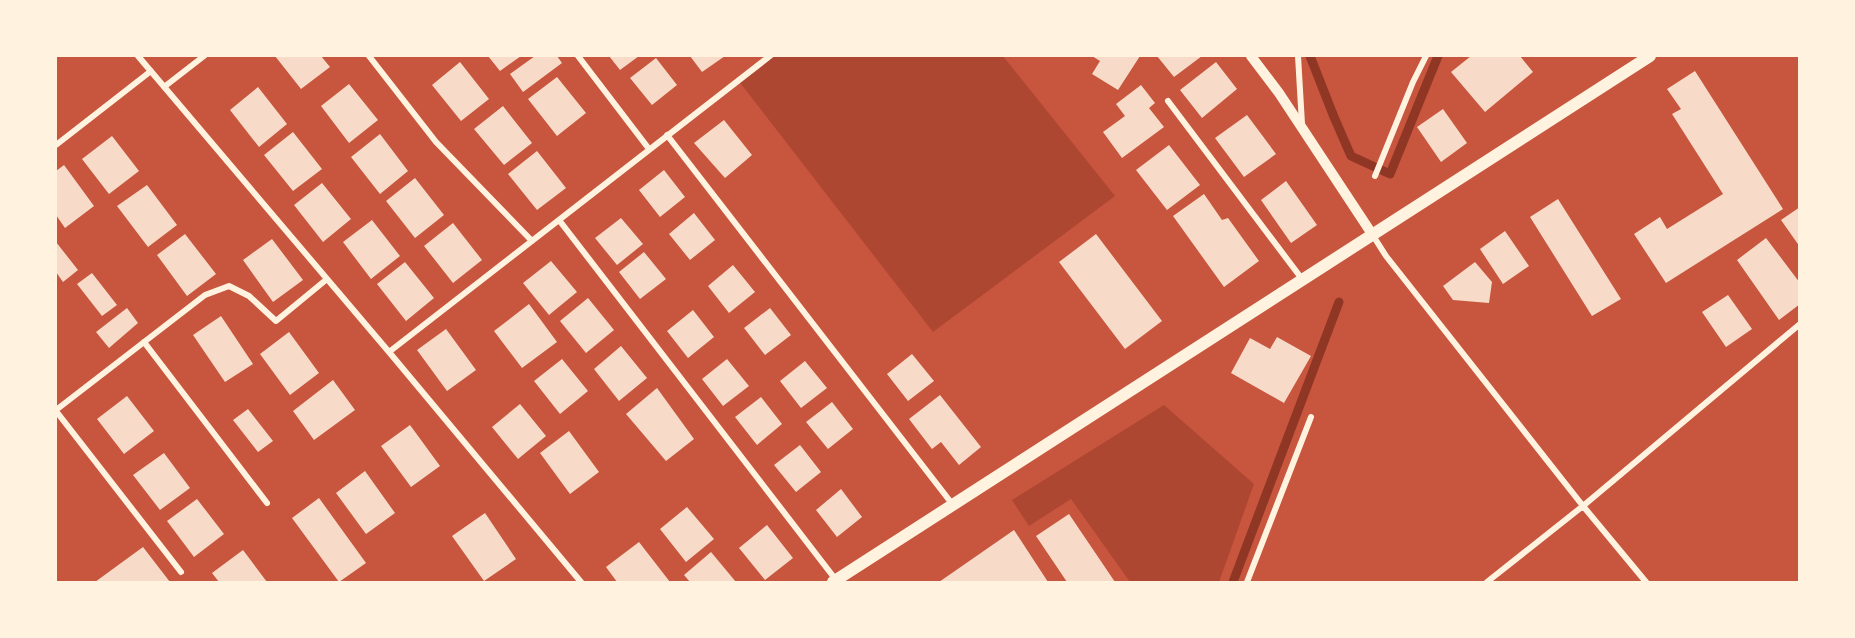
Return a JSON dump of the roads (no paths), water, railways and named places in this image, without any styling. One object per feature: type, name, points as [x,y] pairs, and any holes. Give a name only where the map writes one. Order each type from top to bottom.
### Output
[{"type":"main road","points":[[834,581],[1650,56]]},
{"type":"street","points":[[138,56],[581,582]]},
{"type":"street","points":[[164,87],[204,56]]},
{"type":"street","points":[[369,56],[436,142],[532,241]]},
{"type":"street","points":[[578,56],[649,149]]},
{"type":"street","points":[[389,352],[770,56]]},
{"type":"street","points":[[1251,56],[1280,93],[1386,256],[1583,506],[1646,582]]},
{"type":"street","points":[[1298,56],[1302,128]]},
{"type":"street","points":[[1375,176],[1426,56]]},
{"type":"street","points":[[56,145],[151,71]]},
{"type":"street","points":[[1168,100],[1302,279]]},
{"type":"street","points":[[667,135],[952,505]]},
{"type":"street","points":[[559,220],[834,581]]},
{"type":"street","points":[[181,572],[56,411],[206,295],[229,286],[249,296],[276,321],[327,279]]},
{"type":"street","points":[[1487,582],[1583,506],[1800,324]]},
{"type":"street","points":[[144,342],[267,503]]},
{"type":"street","points":[[1247,582],[1311,417]]},
{"type":"waterway","points":[[1310,56],[1351,156],[1390,174],[1438,56]]},
{"type":"waterway","points":[[1233,582],[1339,302]]}]
